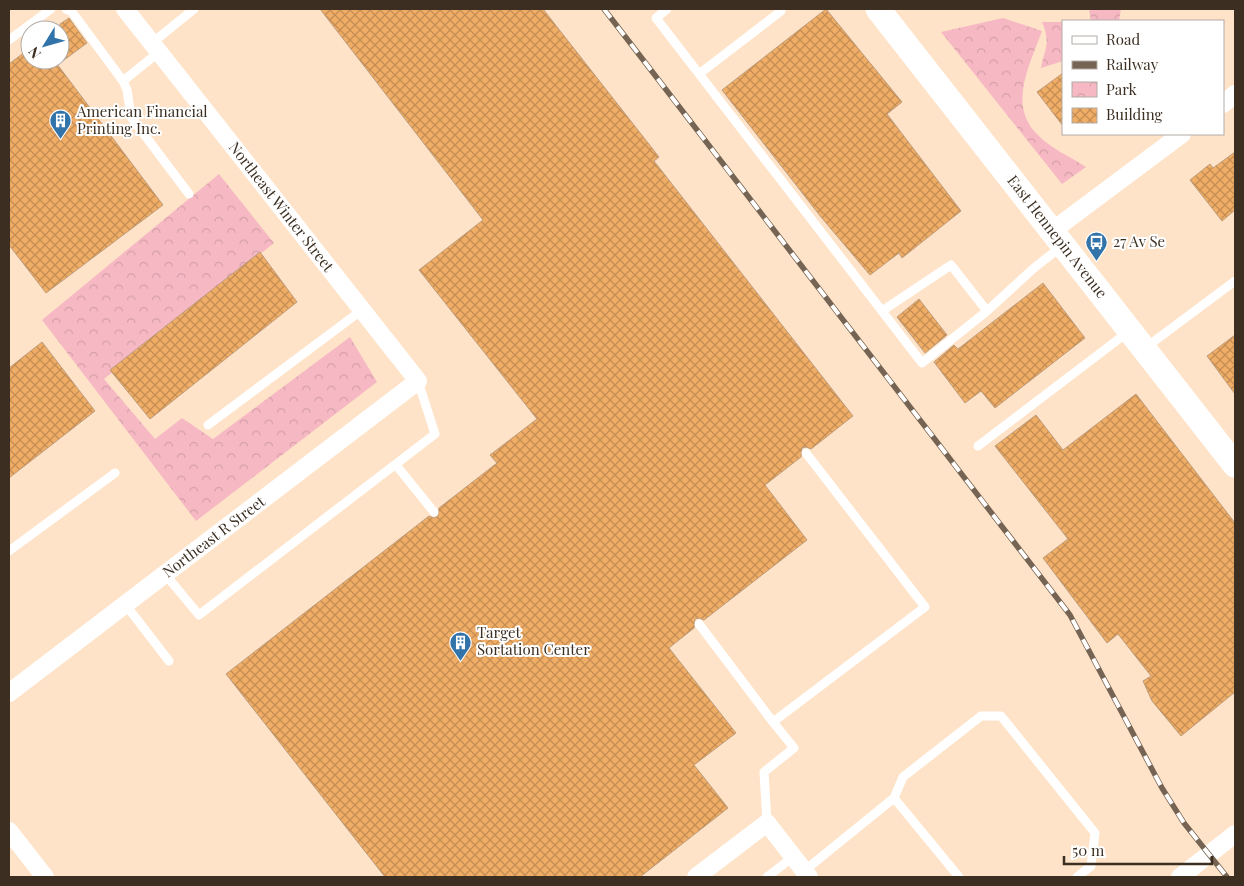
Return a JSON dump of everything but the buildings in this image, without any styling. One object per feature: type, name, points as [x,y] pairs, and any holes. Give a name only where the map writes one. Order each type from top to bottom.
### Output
[{"type":"main road","name":"East Hennepin Avenue","points":[[878,9],[1235,465]]},
{"type":"street","name":"Northeast Winter Street","points":[[125,9],[418,381]]},
{"type":"street","points":[[1224,103],[1235,94]]},
{"type":"street","points":[[1057,238],[1181,135]]},
{"type":"street","name":"Northeast R Street","points":[[9,693],[418,381]]},
{"type":"street","points":[[696,877],[768,823],[802,868]]},
{"type":"street","points":[[9,831],[44,877]]},
{"type":"street","points":[[1186,875],[1235,834]]},
{"type":"lane","points":[[9,40],[51,9]]},
{"type":"lane","points":[[66,9],[72,12],[123,80],[127,90],[131,117],[189,194]]},
{"type":"lane","points":[[123,80],[194,9]]},
{"type":"lane","points":[[667,9],[656,18],[922,363],[987,312],[1034,268],[1057,238]]},
{"type":"lane","points":[[699,74],[781,10]]},
{"type":"lane","points":[[882,311],[950,265],[987,312]]},
{"type":"lane","points":[[978,446],[1137,340],[1235,282]]},
{"type":"lane","points":[[208,425],[362,310]]},
{"type":"lane","points":[[165,574],[199,615],[396,465],[435,434],[418,381]]},
{"type":"lane","points":[[774,722],[925,607],[806,453]]},
{"type":"lane","points":[[396,465],[434,512]]},
{"type":"lane","points":[[9,551],[115,473]]},
{"type":"lane","points":[[125,604],[169,661]]},
{"type":"lane","points":[[699,624],[794,748],[764,772],[768,823]]},
{"type":"lane","points":[[767,877],[802,868],[894,798],[903,777],[981,716],[1001,716],[1096,833],[1091,866],[1077,877]]},
{"type":"lane","points":[[894,798],[959,877]]},
{"type":"green space","points":[[1089,9],[1121,9],[1119,20],[1091,20]]},
{"type":"green space","points":[[1003,18],[1042,31],[1027,71],[1022,98],[1029,124],[1038,135],[1086,167],[1062,184],[941,32]]},
{"type":"green space","points":[[1042,22],[1062,22],[1062,61],[1041,68],[1047,41]]},
{"type":"green space","points":[[219,174],[274,243],[104,379],[155,439],[182,418],[213,439],[350,337],[377,382],[196,521],[42,320]]},
{"type":"railway","points":[[604,9],[1070,615],[1162,788],[1184,823],[1227,877]]},
{"type":"place","name":"American Financial Printing Inc.","points":[[61,140]]},
{"type":"place","name":"27 Av Se","points":[[1097,261]]},
{"type":"place","name":"Target Sortation Center","points":[[461,661]]}]
